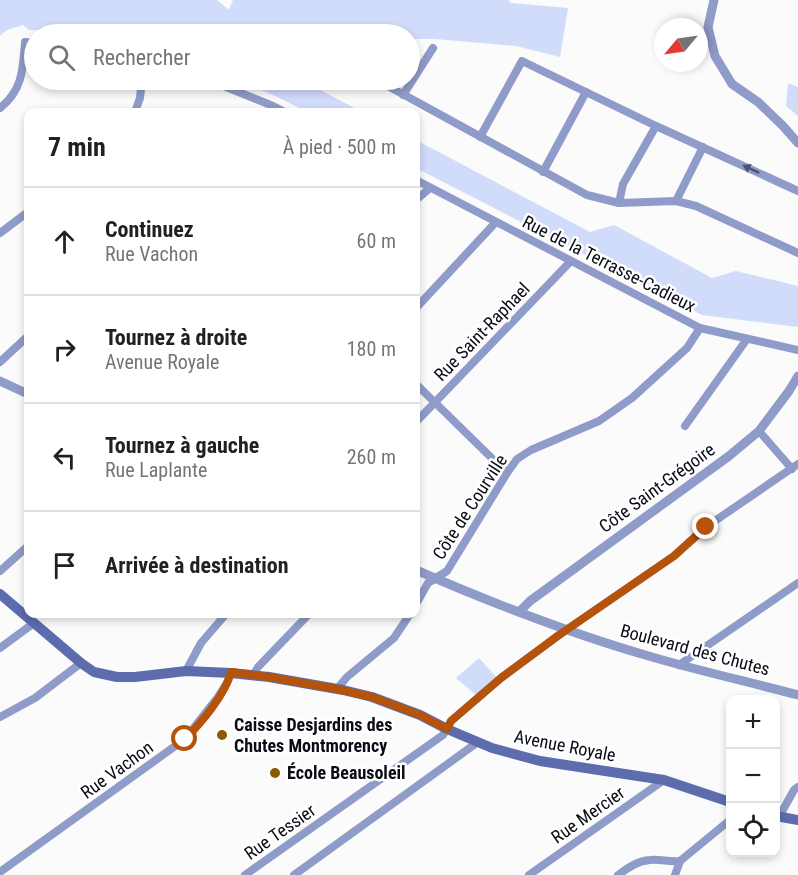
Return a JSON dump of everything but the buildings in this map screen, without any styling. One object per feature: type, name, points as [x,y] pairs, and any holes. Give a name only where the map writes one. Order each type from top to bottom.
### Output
[{"type":"main road","name":"Avenue Royale","points":[[0,594],[24,614]]},
{"type":"main road","name":"Avenue Royale","points":[[28,618],[94,672],[117,677],[186,671],[231,672],[337,689],[372,697],[420,715],[492,748],[540,761],[664,780],[726,801]]},
{"type":"main road","points":[[780,816],[798,820]]},
{"type":"street","points":[[714,0],[708,27],[715,56],[732,84],[758,102],[798,143]]},
{"type":"street","points":[[420,68],[432,48]]},
{"type":"street","points":[[0,108],[15,91],[22,78],[24,54]]},
{"type":"street","points":[[480,137],[522,61],[798,191]]},
{"type":"street","points":[[136,108],[141,90]]},
{"type":"street","points":[[230,90],[269,108]]},
{"type":"street","points":[[395,90],[587,195],[619,203],[676,201],[696,206],[798,253]]},
{"type":"street","points":[[404,95],[407,90]]},
{"type":"street","points":[[543,172],[586,92]]},
{"type":"street","points":[[619,203],[623,184],[656,126]]},
{"type":"street","points":[[676,201],[703,147]]},
{"type":"street","name":"Rue de la Terrasse-Cadieux","points":[[420,182],[700,328],[798,350]]},
{"type":"street","points":[[420,197],[430,188]]},
{"type":"street","points":[[0,233],[24,215]]},
{"type":"street","points":[[420,304],[496,222]]},
{"type":"street","name":"Rue Saint-Raphael","points":[[420,418],[570,262]]},
{"type":"street","name":"Côte de Courville","points":[[420,597],[428,583],[447,571],[518,459],[531,450],[599,421],[632,398],[687,348],[700,328]]},
{"type":"street","points":[[685,426],[747,339]]},
{"type":"street","points":[[0,362],[24,340]]},
{"type":"street","name":"Côte Saint-Grégoire","points":[[519,612],[530,601],[759,432],[798,376]]},
{"type":"street","points":[[0,381],[24,392]]},
{"type":"street","points":[[420,388],[507,473]]},
{"type":"street","points":[[759,432],[795,466]]},
{"type":"street","name":"Rue Tessier","points":[[245,875],[443,735],[451,721],[501,678],[674,556],[706,527],[795,466]]},
{"type":"street","points":[[0,571],[24,550]]},
{"type":"street","name":"Boulevard des Chutes","points":[[420,572],[519,612],[621,648],[679,665],[795,692]]},
{"type":"street","points":[[679,665],[798,583]]},
{"type":"street","points":[[186,671],[201,643],[223,618]]},
{"type":"street","points":[[253,675],[305,618]]},
{"type":"street","points":[[337,689],[347,677],[394,638],[407,618]]},
{"type":"street","points":[[0,648],[34,623]]},
{"type":"street","points":[[0,717],[35,698],[81,663]]},
{"type":"street","name":"Rue Vachon","points":[[0,874],[185,739],[218,697],[231,672]]},
{"type":"street","points":[[294,875],[478,742]]},
{"type":"street","name":"Rue Mercier","points":[[529,875],[664,780]]},
{"type":"street","points":[[780,813],[798,787]]},
{"type":"street","points":[[675,875],[680,861],[726,823]]},
{"type":"street","points":[[618,875],[631,866],[649,860],[680,861]]},
{"type":"shaded area","points":[[0,0],[217,0],[229,10],[233,0],[508,0],[511,3],[568,8],[560,57],[516,46],[420,39],[420,24],[24,24],[7,30],[0,36]]},
{"type":"shaded area","points":[[788,83],[798,87],[798,116],[786,106]]},
{"type":"shaded area","points":[[261,90],[320,90],[354,108],[300,108]]},
{"type":"shaded area","points":[[420,142],[590,232],[614,225],[712,278],[736,271],[798,286],[798,327],[702,315],[420,170]]},
{"type":"shaded area","points":[[479,658],[498,679],[477,696],[456,678]]},
{"type":"place","name":"Caisse Desjardins des Chutes Montmorency","points":[[222,735]]},
{"type":"place","name":"École Beausoleil","points":[[275,773]]},
{"type":"route","points":[[185,739],[218,697],[231,672],[372,697],[420,715],[447,729],[451,721],[501,678],[674,556],[706,527]]}]
